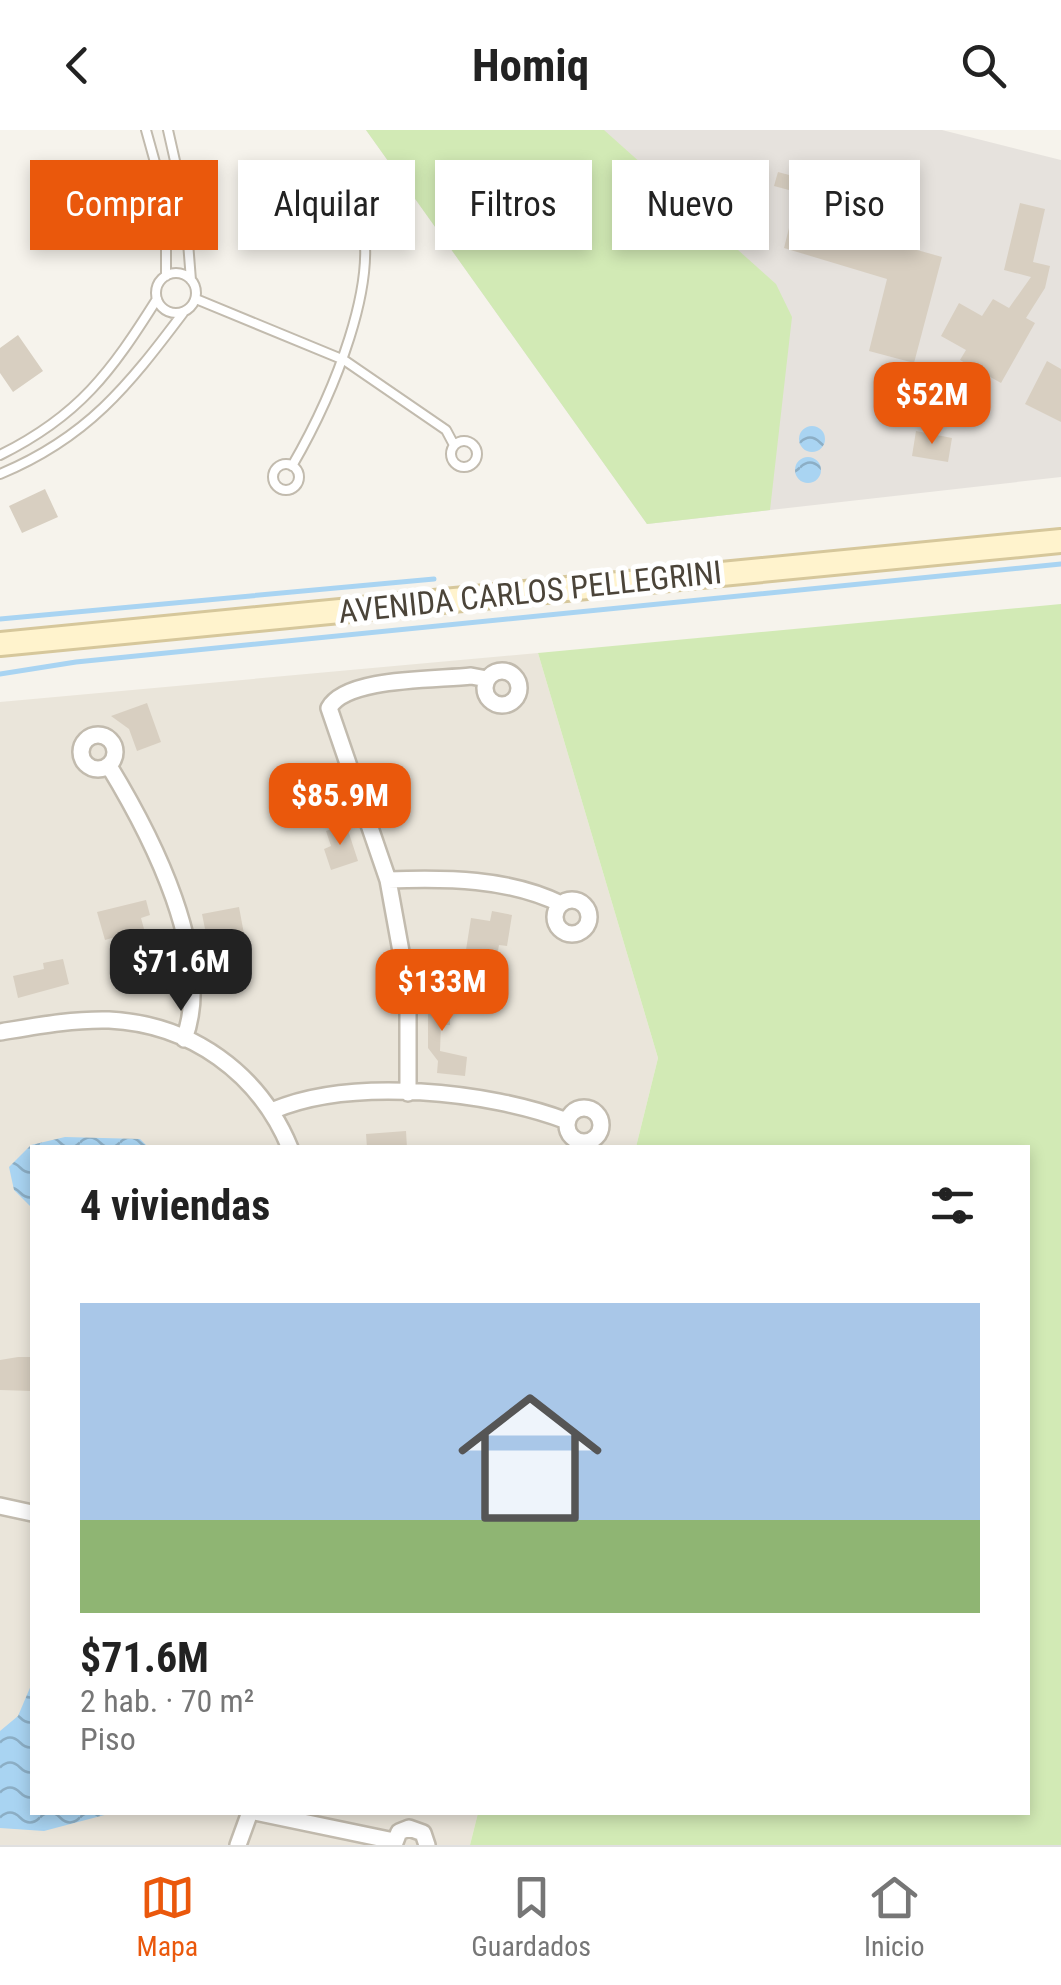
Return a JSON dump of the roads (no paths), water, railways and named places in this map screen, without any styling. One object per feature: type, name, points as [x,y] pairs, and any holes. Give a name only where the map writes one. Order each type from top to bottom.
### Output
[{"type":"main road","name":"AVENIDA CARLOS PELLEGRINI","points":[[0,644],[1061,540]]},
{"type":"street","points":[[408,1093],[408,990],[388,880],[330,708],[335,698],[360,687],[471,676],[487,680]]},
{"type":"street","points":[[108,766],[151,844],[177,912],[188,956],[194,1014],[184,1039]]},
{"type":"street","points":[[388,880],[438,878],[489,884],[534,892],[561,904]]},
{"type":"street","points":[[0,1032],[110,1020],[158,1029],[184,1039],[204,1048],[241,1075],[274,1110],[289,1145]]},
{"type":"street","points":[[274,1110],[326,1096],[408,1093],[536,1109],[567,1121]]},
{"type":"street","points":[[0,1506],[30,1513]]},
{"type":"street","points":[[238,1845],[252,1815]]},
{"type":"street","points":[[267,1815],[394,1843],[399,1832],[414,1828],[423,1834],[427,1845]]},
{"type":"lane","points":[[146,130],[166,202],[166,276]]},
{"type":"lane","points":[[168,130],[184,205],[196,299]]},
{"type":"lane","points":[[292,466],[312,431],[350,331],[365,250]]},
{"type":"lane","points":[[183,312],[164,310],[157,299],[157,286],[166,276],[179,274],[191,280]]},
{"type":"lane","points":[[0,455],[44,433],[79,405],[113,368],[157,299]]},
{"type":"lane","points":[[196,299],[340,358],[408,400],[446,430],[454,446]]},
{"type":"lane","points":[[0,474],[41,457],[83,430],[120,394],[196,299]]},
{"type":"water","points":[[812,426],[821,430],[825,439],[821,448],[812,452],[803,448],[799,439],[803,430]]},
{"type":"water","points":[[808,457],[817,461],[821,470],[817,479],[808,483],[799,479],[795,470],[799,461]]},
{"type":"water","points":[[65,1137],[140,1139],[146,1145],[31,1145]]},
{"type":"water","points":[[30,1146],[30,1206],[14,1190],[9,1167]]},
{"type":"water","points":[[30,1688],[30,1815],[104,1815],[44,1831],[0,1828],[0,1731],[18,1716]]},
{"type":"waterway","points":[[0,674],[76,662],[1061,564]]},
{"type":"waterway","points":[[0,619],[434,579]]}]
